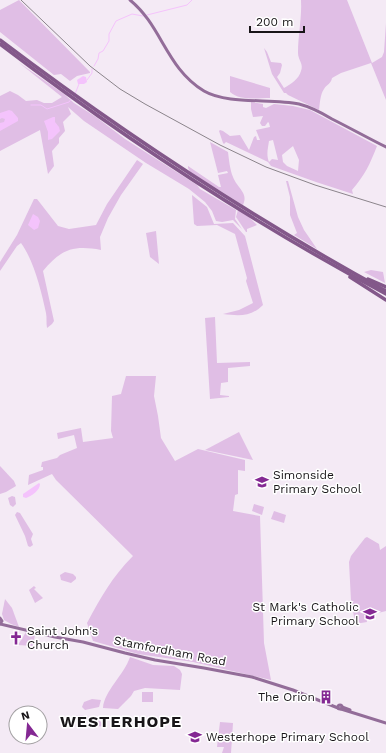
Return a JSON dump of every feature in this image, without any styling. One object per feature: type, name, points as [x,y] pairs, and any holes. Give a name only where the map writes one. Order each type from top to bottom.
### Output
[{"type":"highway","points":[[0,40],[92,108],[184,171],[333,263],[386,291]]},
{"type":"highway","points":[[0,44],[100,117],[168,164],[252,217],[386,294]]},
{"type":"highway","points":[[333,263],[386,287]]},
{"type":"highway","points":[[333,263],[386,300]]},
{"type":"main road","points":[[130,0],[142,10],[150,21],[178,69],[192,83],[205,92],[228,98],[262,101],[285,101],[301,105],[315,110],[386,147]]},
{"type":"main road","name":"Stamfordham Road","points":[[0,622],[23,630],[83,642],[155,660],[252,677],[293,690],[328,704],[386,722]]},
{"type":"main road","name":"Stamfordham Road","points":[[340,707],[386,722]]},
{"type":"shaded area","points":[[19,0],[90,73],[77,76],[70,81],[61,74],[54,75],[0,32],[0,10]]},
{"type":"shaded area","points":[[301,0],[347,0],[372,63],[382,57],[384,52],[386,23],[386,100],[371,63],[341,73],[332,78],[331,82],[323,91],[320,99],[319,110],[284,93],[272,74],[264,48],[271,62],[281,63],[282,65],[280,73],[277,77],[284,88],[297,79],[302,69],[298,53]]},
{"type":"shaded area","points":[[18,62],[125,139],[197,185],[200,189],[236,210],[235,219],[242,229],[233,220],[222,222],[216,221],[212,211],[205,202],[189,189],[146,163],[84,121],[68,107],[71,114],[63,122],[65,131],[59,138],[59,143],[52,151],[54,166],[48,174],[40,130],[0,151],[0,96],[10,91],[26,101],[37,100],[44,103],[52,103],[62,97]]},
{"type":"shaded area","points":[[83,76],[86,77],[87,82],[84,84],[78,84],[77,80]]},
{"type":"shaded area","points":[[230,76],[270,88],[270,98],[244,98],[234,95],[230,92]]},
{"type":"shaded area","points":[[251,102],[263,104],[263,107],[266,108],[274,104],[310,110],[377,146],[367,169],[352,190],[353,194],[271,166],[268,162],[226,142],[224,144],[219,131],[220,130],[230,136],[240,135],[249,150],[254,137],[256,136],[257,140],[260,140],[256,130],[270,127],[269,123],[268,122],[265,126],[262,126],[260,123],[263,116],[253,117]],"holes":[[[273,140],[278,160],[272,159],[269,162],[267,154],[269,141]],[[293,146],[299,160],[298,171],[287,166],[283,162],[282,155]]]},
{"type":"shaded area","points":[[9,110],[12,111],[18,118],[18,121],[0,131],[0,123],[4,122],[5,119],[0,119],[0,113]]},
{"type":"shaded area","points":[[55,117],[55,122],[60,131],[52,139],[48,140],[48,132],[44,121]]},
{"type":"shaded area","points":[[210,142],[228,152],[232,174],[245,197],[243,205],[190,172],[188,166],[221,187],[218,175],[228,173],[227,171],[218,173]]},
{"type":"shaded area","points":[[137,160],[143,164],[121,195],[108,218],[100,237],[101,250],[83,248],[69,250],[62,253],[43,271],[54,321],[47,328],[46,313],[42,295],[30,258],[21,243],[17,246],[0,271],[0,262],[17,235],[34,199],[37,199],[58,226],[69,229],[96,225],[107,204]]},
{"type":"shaded area","points":[[286,181],[288,181],[298,217],[304,230],[317,249],[294,235],[297,233],[290,215],[290,197]]},
{"type":"shaded area","points":[[192,195],[207,207],[214,224],[233,223],[245,236],[263,305],[254,312],[244,315],[223,314],[239,310],[253,303],[246,281],[247,278],[235,234],[217,225],[197,226],[194,224]]},
{"type":"shaded area","points":[[238,210],[249,217],[257,225],[247,229],[246,232],[236,217]]},
{"type":"shaded area","points":[[33,214],[38,217],[40,221],[38,228],[34,230],[28,225]]},
{"type":"shaded area","points":[[156,231],[159,264],[150,257],[146,233]]},
{"type":"shaded area","points":[[371,270],[383,272],[385,283],[364,272]]},
{"type":"shaded area","points":[[215,317],[217,363],[250,362],[250,366],[228,368],[228,382],[221,383],[220,395],[229,397],[210,399],[205,318]]},
{"type":"shaded area","points":[[126,376],[156,376],[154,396],[161,438],[175,461],[198,449],[245,460],[245,471],[238,470],[238,494],[235,495],[233,511],[260,516],[264,643],[271,680],[193,662],[138,654],[93,641],[87,623],[107,588],[133,556],[56,480],[52,474],[28,485],[29,475],[43,470],[43,467],[41,467],[42,462],[57,458],[60,455],[77,448],[74,435],[58,439],[57,433],[81,428],[83,442],[113,438],[111,431],[112,396],[121,394]]},
{"type":"shaded area","points":[[239,432],[253,460],[205,450]]},
{"type":"shaded area","points":[[0,466],[14,481],[16,486],[0,494]]},
{"type":"shaded area","points":[[39,483],[39,488],[31,496],[26,498],[23,497],[23,494]]},
{"type":"shaded area","points":[[12,496],[15,497],[16,504],[13,507],[10,505],[8,498]]},
{"type":"shaded area","points":[[254,504],[264,507],[262,515],[252,511]]},
{"type":"shaded area","points":[[274,511],[286,515],[284,523],[271,519]]},
{"type":"shaded area","points":[[17,512],[20,513],[33,534],[31,539],[33,545],[30,547],[28,546],[15,515]]},
{"type":"shaded area","points":[[367,537],[379,544],[380,550],[386,546],[386,611],[366,616],[367,622],[355,624],[352,603],[354,601],[351,601],[349,562],[351,556]]},
{"type":"shaded area","points":[[65,572],[73,574],[76,579],[71,583],[61,580],[60,575]]},
{"type":"shaded area","points":[[34,586],[36,588],[34,589],[43,598],[35,603],[29,590]]},
{"type":"shaded area","points":[[5,599],[12,608],[19,627],[4,620],[2,614]]},
{"type":"shaded area","points":[[26,632],[35,634],[33,646],[18,645]]},
{"type":"shaded area","points":[[130,657],[153,665],[174,666],[180,670],[182,674],[180,690],[145,688],[134,691],[118,709],[103,708],[110,689]]},
{"type":"shaded area","points":[[142,692],[153,692],[153,702],[142,702]]},
{"type":"shaded area","points":[[92,699],[101,700],[99,707],[85,710],[82,707],[84,702]]},
{"type":"shaded area","points":[[82,715],[99,720],[106,727],[97,726],[87,720],[75,719],[73,716]]},
{"type":"shaded area","points":[[220,722],[233,723],[231,753],[222,753],[224,747],[217,747]]},
{"type":"shaded area","points":[[297,733],[302,738],[297,743],[292,738]]},
{"type":"waterway","points":[[147,15],[187,5],[192,0]]},
{"type":"waterway","points":[[94,66],[98,59],[99,53],[103,51],[109,41],[109,34],[116,21],[132,14],[143,16]]},
{"type":"waterway","points":[[87,80],[92,73],[92,69]]},
{"type":"waterway","points":[[75,94],[79,84]]},
{"type":"waterway","points":[[31,105],[41,105],[47,109],[69,102],[72,98]]},
{"type":"tram line","points":[[21,0],[90,66],[120,89],[145,104],[220,145],[266,167],[315,185],[386,207]]},
{"type":"place","name":"Simonside Primary School","points":[[262,482]]},
{"type":"place","name":"St Mark's Catholic Primary School","points":[[370,614]]},
{"type":"place","name":"Saint John's Church","points":[[16,638]]},
{"type":"place","name":"The Orion","points":[[326,697]]},
{"type":"place","name":"Westerhope Primary School","points":[[195,737]]},
{"type":"district","name":"WESTERHOPE","points":[[121,721]]}]
